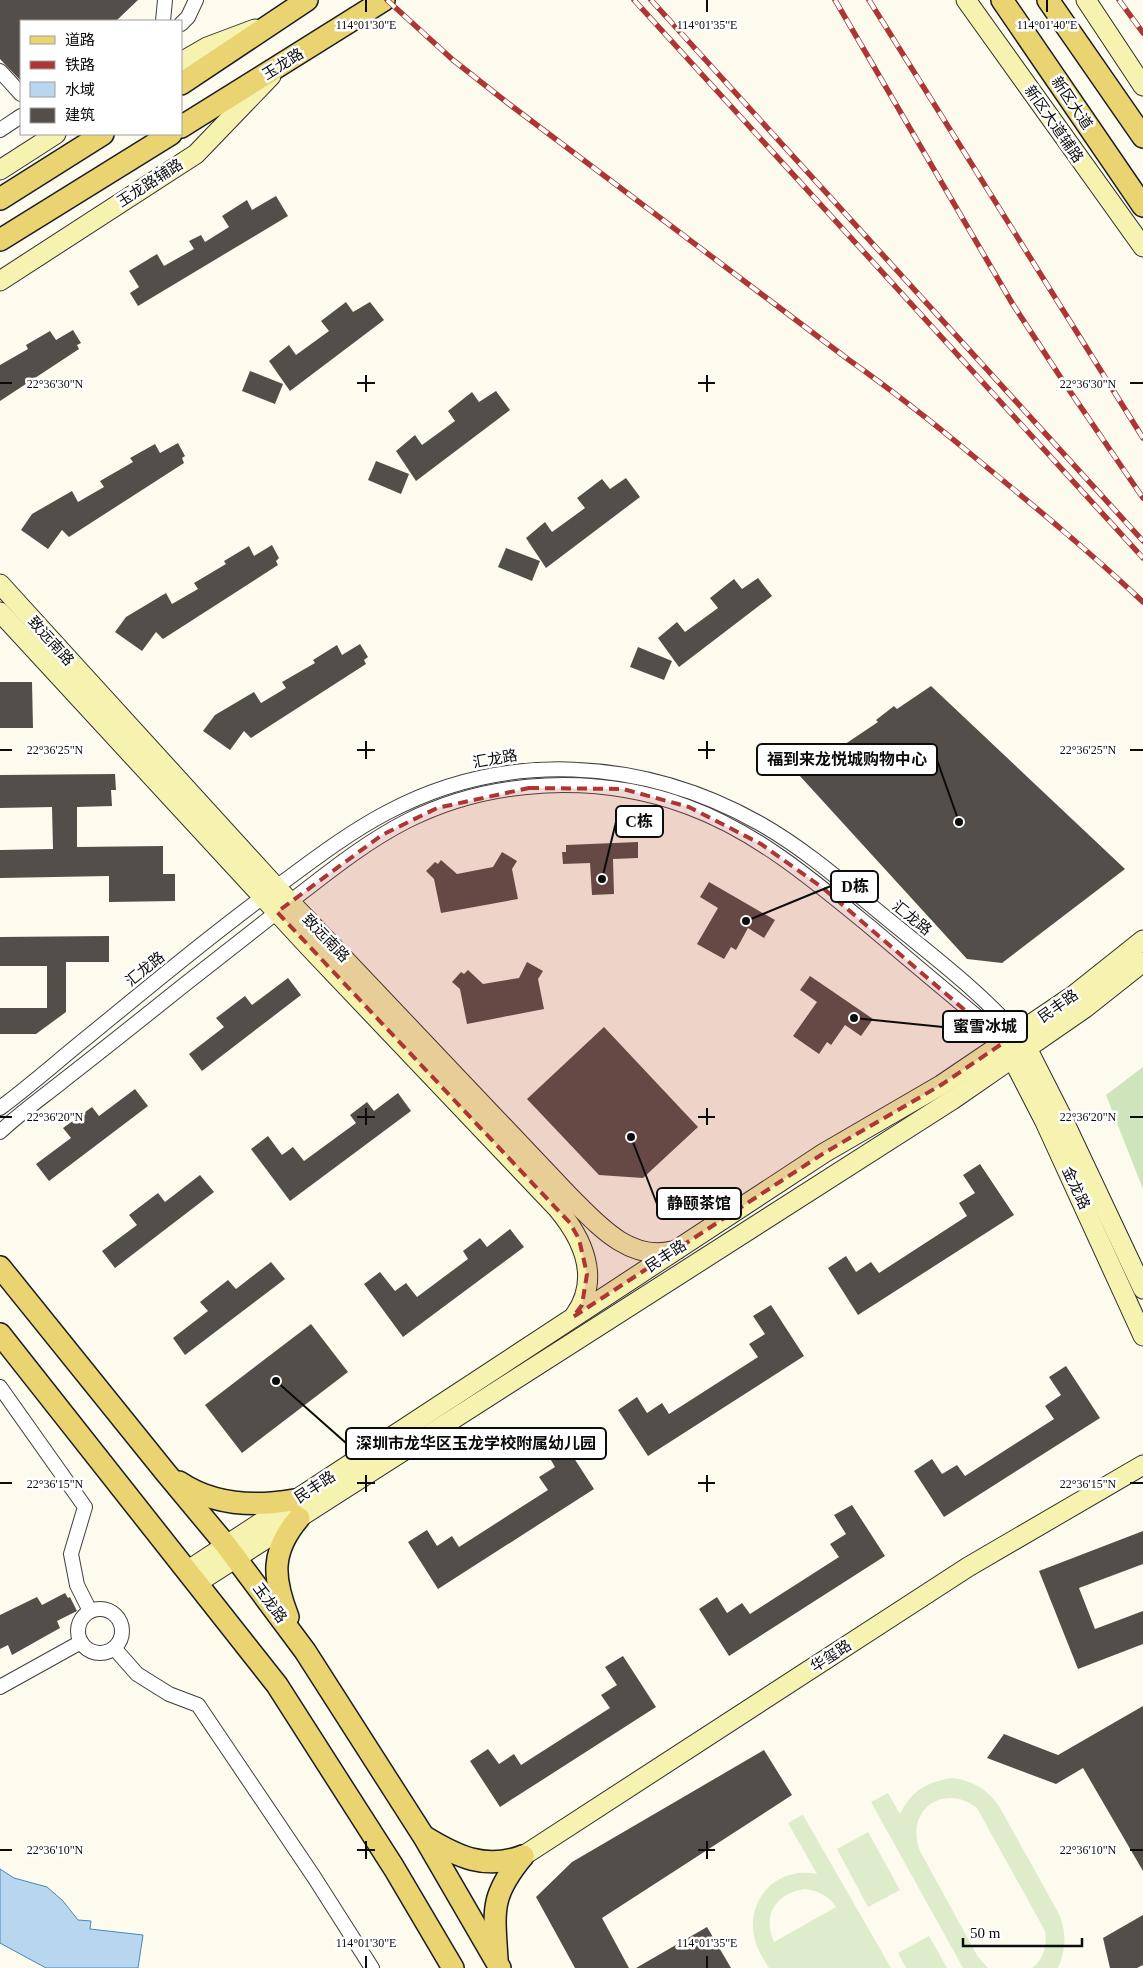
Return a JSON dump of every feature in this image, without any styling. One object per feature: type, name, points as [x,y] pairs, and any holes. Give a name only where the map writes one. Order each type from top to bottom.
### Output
[{"type":"main road","points":[[182,83],[307,0]]},
{"type":"main road","name":"玉龙路","points":[[182,126],[384,0]]},
{"type":"main road","name":"新区大道辅路","points":[[966,0],[1143,247]]},
{"type":"main road","name":"新区大道","points":[[1002,0],[1143,206]]},
{"type":"main road","points":[[1048,0],[1143,137]]},
{"type":"main road","points":[[1086,0],[1143,86]]},
{"type":"main road","points":[[182,61],[207,47],[276,20]]},
{"type":"main road","name":"玉龙路辅路","points":[[0,281],[196,154],[283,64]]},
{"type":"main road","points":[[0,170],[52,135]]},
{"type":"main road","points":[[0,199],[101,135]]},
{"type":"main road","points":[[0,240],[169,135]]},
{"type":"main road","name":"致远南路","points":[[0,584],[270,892]]},
{"type":"main road","name":"致远南路","points":[[0,612],[270,892],[557,1208],[579,1238],[585,1257],[586,1290],[582,1305],[573,1317]]},
{"type":"main road","name":"致远南路","points":[[284,907],[593,1220],[626,1245],[638,1250],[663,1253],[676,1250]]},
{"type":"main road","name":"民丰路","points":[[296,1509],[952,1100],[1074,995],[1143,940]]},
{"type":"main road","name":"民丰路","points":[[192,1577],[296,1509],[573,1317],[824,1153],[942,1085],[1085,1008],[1143,962]]},
{"type":"main road","name":"金龙路","points":[[1015,1046],[1061,1115],[1143,1289]]},
{"type":"main road","name":"金龙路","points":[[1015,1046],[1054,1140],[1143,1336]]},
{"type":"main road","name":"玉龙路","points":[[0,1267],[231,1552],[296,1638],[424,1837],[499,1966]]},
{"type":"main road","points":[[0,1334],[278,1685],[394,1868],[453,1968]]},
{"type":"main road","name":"华玺路","points":[[523,1856],[968,1567],[1143,1465]]},
{"type":"main road","points":[[166,1473],[192,1492],[226,1501],[296,1509],[284,1539],[277,1566],[278,1591],[296,1638]]},
{"type":"main road","points":[[424,1837],[458,1856],[475,1861],[502,1862],[523,1856]]},
{"type":"main road","points":[[499,1966],[495,1908],[499,1892],[506,1878],[523,1856]]},
{"type":"street","points":[[163,20],[165,0]]},
{"type":"street","points":[[182,23],[188,17],[196,0]]},
{"type":"street","points":[[0,71],[20,93]]},
{"type":"street","points":[[0,130],[20,117]]},
{"type":"street","name":"汇龙路","points":[[0,1108],[231,920],[364,825],[388,811],[441,790],[498,774],[529,770],[596,770],[658,781],[695,793],[759,823],[818,862],[979,995],[1015,1046]]},
{"type":"street","points":[[0,1132],[284,907],[352,855],[382,835],[409,820],[437,808],[498,792],[562,785],[623,789],[655,796],[689,807],[724,823],[761,844],[823,888],[1015,1046]]},
{"type":"street","points":[[0,1387],[85,1507],[71,1554],[78,1585],[90,1611]]},
{"type":"street","points":[[98,1609],[109,1610],[116,1614],[122,1628],[121,1638],[114,1648],[102,1653],[94,1652],[87,1649],[81,1642],[78,1629],[80,1620],[90,1611],[98,1609]]},
{"type":"street","points":[[0,1687],[81,1642]]},
{"type":"street","points":[[114,1648],[136,1674],[169,1694],[198,1705],[314,1877],[372,1968]]},
{"type":"highlighted area","points":[[529,788],[623,789],[689,807],[761,844],[823,888],[1003,1043],[941,1085],[824,1153],[573,1317],[582,1305],[587,1274],[579,1239],[570,1223],[277,912],[382,835],[437,808]]},
{"type":"green space","points":[[1143,1067],[1143,1189],[1106,1095]]},
{"type":"green space","points":[[953,1778],[967,1781],[984,1790],[999,1806],[1059,1914],[1064,1941],[1063,1954],[1058,1968],[1032,1968],[1044,1952],[1046,1942],[1045,1931],[977,1808],[964,1801],[952,1798],[940,1799],[930,1804],[922,1813],[918,1823],[917,1836],[920,1851],[978,1957],[988,1968],[963,1968],[871,1802],[888,1793],[900,1814],[909,1799],[921,1788],[944,1779]]},
{"type":"green space","points":[[803,1815],[891,1968],[769,1968],[756,1945],[754,1936],[753,1926],[756,1906],[767,1889],[784,1877],[800,1873],[817,1874],[788,1823]],"holes":[[[810,1890],[827,1897],[836,1907],[774,1942],[770,1923],[774,1907],[786,1895],[795,1891]]]},
{"type":"green space","points":[[868,1832],[900,1890],[868,1907],[837,1849]]},
{"type":"green space","points":[[929,1936],[947,1968],[906,1968],[898,1953]]},
{"type":"water","points":[[0,1869],[14,1878],[47,1887],[63,1901],[78,1920],[91,1921],[90,1929],[143,1935],[138,1968],[46,1968],[0,1943]]},
{"type":"building","points":[[0,0],[138,0],[117,20],[20,20],[20,80],[0,59]]},
{"type":"building","points":[[276,196],[288,216],[138,306],[130,293],[139,287],[129,271],[157,254],[164,266],[194,249],[189,241],[201,235],[205,242],[229,227],[222,216],[247,200],[252,210]]},
{"type":"building","points":[[346,302],[353,312],[370,302],[384,320],[290,391],[269,361],[289,345],[296,355],[329,331],[321,321]]},
{"type":"building","points":[[73,330],[81,343],[77,345],[79,349],[0,401],[0,365],[28,349],[26,345],[50,331],[56,340]]},
{"type":"building","points":[[250,371],[283,384],[275,404],[242,391]]},
{"type":"building","points":[[496,391],[510,410],[416,481],[396,451],[415,435],[422,445],[455,421],[448,411],[472,392],[479,402]]},
{"type":"building","points":[[178,443],[185,456],[182,458],[184,463],[69,537],[62,530],[48,549],[21,530],[32,514],[72,491],[78,502],[104,487],[100,481],[133,462],[130,458],[155,444],[160,453]]},
{"type":"building","points":[[376,461],[409,474],[401,494],[368,480]]},
{"type":"building","points":[[626,478],[640,497],[546,568],[526,538],[545,522],[552,532],[585,508],[577,498],[602,479],[610,489]]},
{"type":"building","points":[[272,545],[279,558],[276,561],[278,565],[163,639],[156,632],[142,651],[115,632],[126,617],[166,593],[172,604],[198,589],[194,583],[226,564],[224,561],[249,546],[254,556]]},
{"type":"building","points":[[506,548],[540,561],[532,581],[498,567]]},
{"type":"building","points":[[758,578],[772,596],[679,667],[658,638],[677,622],[685,632],[718,608],[710,598],[734,579],[742,589]]},
{"type":"building","points":[[360,644],[368,657],[364,660],[366,664],[251,738],[244,731],[230,750],[203,731],[215,715],[254,692],[261,703],[286,688],[282,682],[315,663],[313,660],[337,645],[342,655]]},
{"type":"building","points":[[638,647],[672,661],[664,680],[630,667]]},
{"type":"building","points":[[0,682],[32,682],[33,728],[0,728]]},
{"type":"building","points":[[931,686],[1125,869],[1002,963],[967,959],[799,775],[878,722],[876,720],[894,706],[897,709]]},
{"type":"building","points":[[115,774],[116,790],[111,790],[112,806],[77,807],[77,847],[163,846],[163,874],[175,874],[175,901],[109,902],[109,876],[0,878],[0,850],[53,849],[52,807],[0,808],[0,775]]},
{"type":"building","points":[[638,842],[638,858],[613,859],[614,894],[592,895],[590,863],[563,864],[562,852],[566,852],[566,845]]},
{"type":"building","points":[[502,852],[517,861],[512,869],[518,899],[441,913],[434,879],[426,871],[435,862],[438,864],[441,860],[457,874],[493,867]]},
{"type":"building","points":[[709,882],[775,920],[764,938],[748,928],[736,950],[731,947],[724,959],[697,944],[718,908],[700,897]]},
{"type":"building","points":[[109,936],[109,962],[66,962],[66,1012],[36,1034],[0,1034],[0,1008],[47,1008],[47,966],[0,966],[0,937]]},
{"type":"building","points":[[527,962],[543,971],[538,979],[544,1009],[467,1024],[460,989],[452,982],[461,972],[464,974],[468,970],[483,984],[519,978]]},
{"type":"building","points":[[810,976],[873,1019],[861,1036],[845,1025],[831,1045],[827,1042],[819,1054],[793,1036],[817,1002],[800,990]]},
{"type":"building","points":[[288,978],[301,995],[202,1071],[189,1054],[224,1027],[216,1018],[245,996],[252,1005]]},
{"type":"building","points":[[604,1027],[698,1127],[643,1178],[599,1175],[527,1099]]},
{"type":"building","points":[[135,1089],[148,1106],[49,1181],[36,1164],[71,1138],[63,1128],[92,1107],[99,1116]]},
{"type":"building","points":[[398,1093],[411,1111],[290,1201],[251,1149],[268,1136],[282,1155],[293,1147],[304,1161],[356,1123],[350,1115],[367,1102],[374,1111]]},
{"type":"building","points":[[980,1164],[1014,1215],[858,1315],[828,1268],[846,1256],[856,1272],[871,1262],[879,1273],[967,1216],[959,1203],[975,1193],[963,1175]]},
{"type":"building","points":[[200,1175],[214,1192],[115,1268],[102,1251],[137,1225],[129,1215],[158,1193],[165,1202]]},
{"type":"building","points":[[510,1229],[524,1247],[403,1337],[364,1284],[380,1272],[395,1291],[406,1283],[417,1297],[468,1259],[463,1251],[480,1238],[487,1247]]},
{"type":"building","points":[[271,1262],[285,1279],[185,1355],[173,1338],[208,1311],[200,1302],[228,1280],[236,1289]]},
{"type":"building","points":[[771,1305],[804,1356],[648,1456],[618,1410],[637,1397],[647,1413],[662,1403],[669,1414],[758,1357],[749,1344],[765,1334],[753,1316]]},
{"type":"building","points":[[311,1324],[348,1372],[242,1453],[205,1405]]},
{"type":"building","points":[[1066,1366],[1100,1418],[944,1517],[914,1471],[932,1459],[942,1474],[957,1465],[965,1476],[1054,1419],[1045,1406],[1061,1395],[1049,1377]]},
{"type":"building","points":[[561,1438],[594,1489],[438,1589],[408,1542],[427,1530],[437,1546],[452,1536],[459,1547],[548,1490],[539,1477],[555,1467],[544,1448]]},
{"type":"building","points":[[852,1505],[885,1556],[729,1656],[699,1609],[717,1597],[727,1613],[742,1603],[750,1614],[839,1557],[830,1544],[846,1534],[834,1515]]},
{"type":"building","points":[[1143,1531],[1143,1564],[1079,1588],[1095,1629],[1143,1611],[1143,1644],[1078,1669],[1039,1571]]},
{"type":"building","points":[[65,1593],[68,1598],[70,1597],[77,1611],[57,1621],[60,1628],[12,1655],[8,1645],[0,1649],[0,1615],[37,1597],[42,1605]]},
{"type":"building","points":[[623,1656],[656,1707],[500,1807],[470,1761],[488,1749],[499,1764],[514,1754],[521,1765],[610,1708],[601,1695],[617,1685],[605,1667]]},
{"type":"building","points":[[1143,1706],[1143,1871],[1083,1768],[1056,1784],[987,1758],[1004,1734],[1058,1755]]},
{"type":"building","points":[[764,1750],[792,1795],[602,1918],[629,1968],[575,1968],[536,1897],[572,1862]]},
{"type":"building","points":[[1143,1915],[1143,1965],[1137,1968],[1110,1968],[1103,1938]]},
{"type":"building","points":[[707,1927],[731,1968],[636,1968]]},
{"type":"railway","points":[[387,0],[453,60],[509,104],[930,421],[1062,530],[1143,602]]},
{"type":"railway","points":[[634,0],[1143,558]]},
{"type":"railway","points":[[651,0],[1143,541]]},
{"type":"railway","points":[[835,0],[1012,303],[1143,498]]},
{"type":"railway","points":[[869,0],[1143,438]]},
{"type":"railway","points":[[1119,0],[1143,33]]},
{"type":"place","name":"福到来龙悦城购物中心","points":[[959,822]]},
{"type":"place","name":"C栋","points":[[602,879]]},
{"type":"place","name":"D栋","points":[[746,921]]},
{"type":"place","name":"蜜雪冰城","points":[[854,1018]]},
{"type":"place","name":"静颐茶馆","points":[[631,1137]]},
{"type":"place","name":"深圳市龙华区玉龙学校附属幼儿园","points":[[276,1381]]}]
